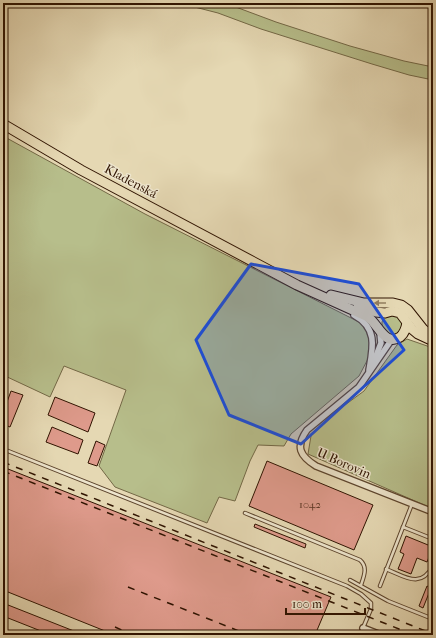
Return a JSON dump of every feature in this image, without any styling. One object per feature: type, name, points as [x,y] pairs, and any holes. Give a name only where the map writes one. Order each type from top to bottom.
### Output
[{"type":"main road","name":"Kladenská","points":[[3,124],[81,170],[248,258]]},
{"type":"main road","points":[[248,258],[366,310],[385,313],[388,311],[396,311],[403,315],[407,323],[415,332],[433,342]]},
{"type":"main road","points":[[248,258],[321,296],[368,317],[373,321],[385,337],[392,339],[402,336],[433,342]]},
{"type":"main road","points":[[331,295],[364,303],[393,303],[401,305],[408,310],[423,329],[433,337]]},
{"type":"main road","points":[[379,329],[380,319],[385,313]]},
{"type":"main road","points":[[402,336],[405,332],[407,323]]},
{"type":"street","points":[[321,296],[365,322],[370,331],[374,346],[368,374]]},
{"type":"street","points":[[368,374],[381,343],[379,329]]},
{"type":"street","points":[[368,374],[392,339]]},
{"type":"street","name":"U Borovin","points":[[368,374],[359,387],[307,430],[302,438],[301,448],[303,455],[316,466],[433,512]]},
{"type":"street","points":[[363,628],[381,635]]},
{"type":"lane","points":[[3,449],[347,586],[361,594],[370,603],[370,609],[360,635]]},
{"type":"lane","points":[[380,586],[412,504]]},
{"type":"lane","points":[[246,512],[360,560],[365,567],[360,585]]},
{"type":"lane","points":[[403,526],[433,539]]},
{"type":"lane","points":[[386,569],[414,580],[425,577],[433,566]]},
{"type":"lane","points":[[350,580],[388,601],[433,619]]},
{"type":"highlighted area","points":[[251,264],[359,284],[404,350],[301,444],[229,415],[196,340]]},
{"type":"green space","points":[[179,3],[225,3],[276,22],[350,46],[404,61],[433,67],[433,80],[409,75],[372,64],[261,29],[218,13]]},
{"type":"green space","points":[[3,136],[145,214],[363,324],[368,334],[371,348],[369,357],[359,376],[291,434],[284,446],[258,445],[250,461],[235,501],[219,497],[207,523],[115,487],[99,466],[126,390],[64,366],[50,397],[3,375],[3,171],[6,166],[3,164]]},
{"type":"green space","points":[[395,314],[403,324],[399,332],[395,335],[390,335],[382,327],[382,322],[384,317]]},
{"type":"green space","points":[[407,339],[433,348],[433,509],[308,454],[311,436],[330,416],[364,391],[397,345]]},
{"type":"building","points":[[11,391],[23,395],[10,427],[3,424],[3,400],[7,402]]},
{"type":"building","points":[[55,397],[95,413],[88,432],[48,415]]},
{"type":"building","points":[[52,427],[83,440],[78,454],[46,442]]},
{"type":"building","points":[[96,441],[105,445],[97,466],[88,463]]},
{"type":"building","points":[[267,461],[373,505],[354,550],[249,506]]},
{"type":"building","points":[[3,467],[331,597],[315,635],[109,635],[110,633],[3,590]]},
{"type":"building","points":[[255,524],[306,544],[305,548],[254,527]]},
{"type":"building","points":[[406,536],[433,547],[427,562],[417,558],[411,574],[398,569],[404,554],[400,552]]},
{"type":"building","points":[[427,586],[431,588],[423,608],[419,606]]},
{"type":"building","points":[[3,603],[84,635],[51,635],[3,616]]},
{"type":"railway","points":[[3,462],[433,634]]},
{"type":"railway","points":[[3,471],[414,635]]},
{"type":"railway","points":[[128,587],[249,635]]},
{"type":"railway","points":[[115,627],[133,635]]}]
